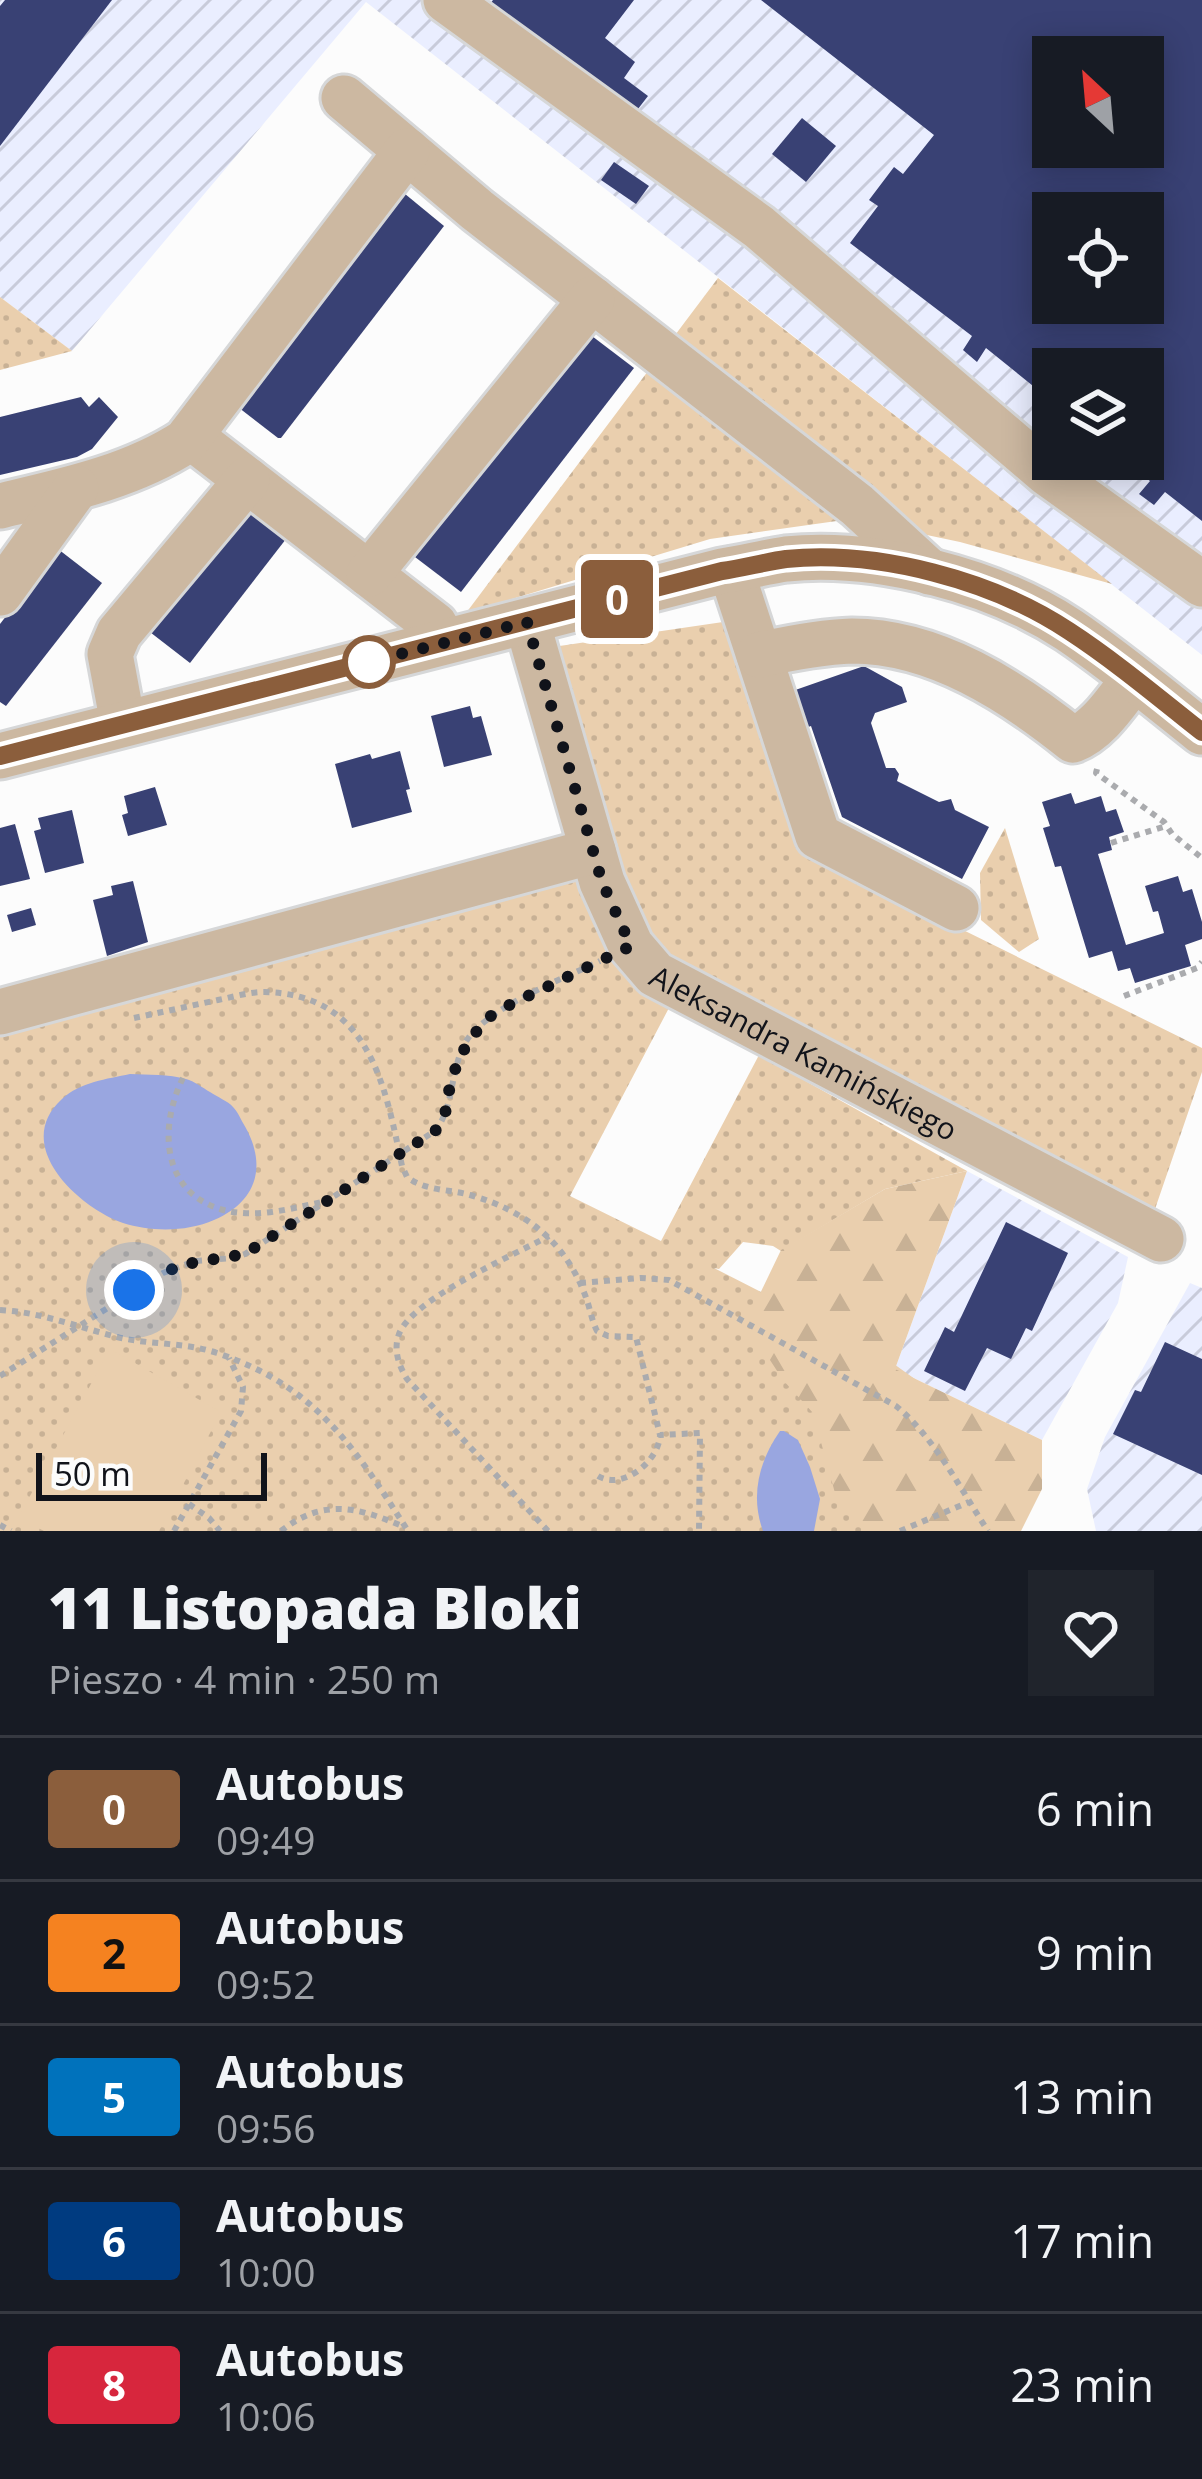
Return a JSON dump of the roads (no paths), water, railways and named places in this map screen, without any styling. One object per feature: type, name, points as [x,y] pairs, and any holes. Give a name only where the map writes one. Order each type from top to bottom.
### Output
[{"type":"street","points":[[446,0],[759,227],[1047,473],[1202,584]]},
{"type":"street","points":[[344,98],[477,210],[857,505],[930,572]]},
{"type":"street","points":[[0,506],[76,488],[169,452],[190,436],[407,152]]},
{"type":"street","points":[[369,574],[592,299]]},
{"type":"street","points":[[190,436],[435,625],[442,643]]},
{"type":"street","points":[[123,724],[110,654],[118,633],[247,480]]},
{"type":"street","points":[[0,593],[76,488]]},
{"type":"street","points":[[0,756],[731,570],[818,558],[930,572],[1028,607],[1069,631],[1202,732]]},
{"type":"street","points":[[731,570],[818,836],[956,908]]},
{"type":"street","name":"Aleksandra Kamińskiego","points":[[527,622],[616,916],[631,946],[655,974],[1161,1240]]},
{"type":"street","points":[[759,655],[856,641],[926,655],[991,683],[1029,705],[1073,740],[1094,727],[1134,679]]},
{"type":"street","points":[[0,1012],[593,851]]},
{"type":"water","points":[[130,1074],[189,1080],[236,1111],[251,1138],[256,1167],[241,1203],[203,1224],[157,1229],[105,1215],[70,1189],[47,1154],[48,1117],[77,1089]]},
{"type":"water","points":[[780,1431],[798,1440],[810,1467],[820,1499],[814,1531],[763,1531],[757,1505],[759,1479]]}]
